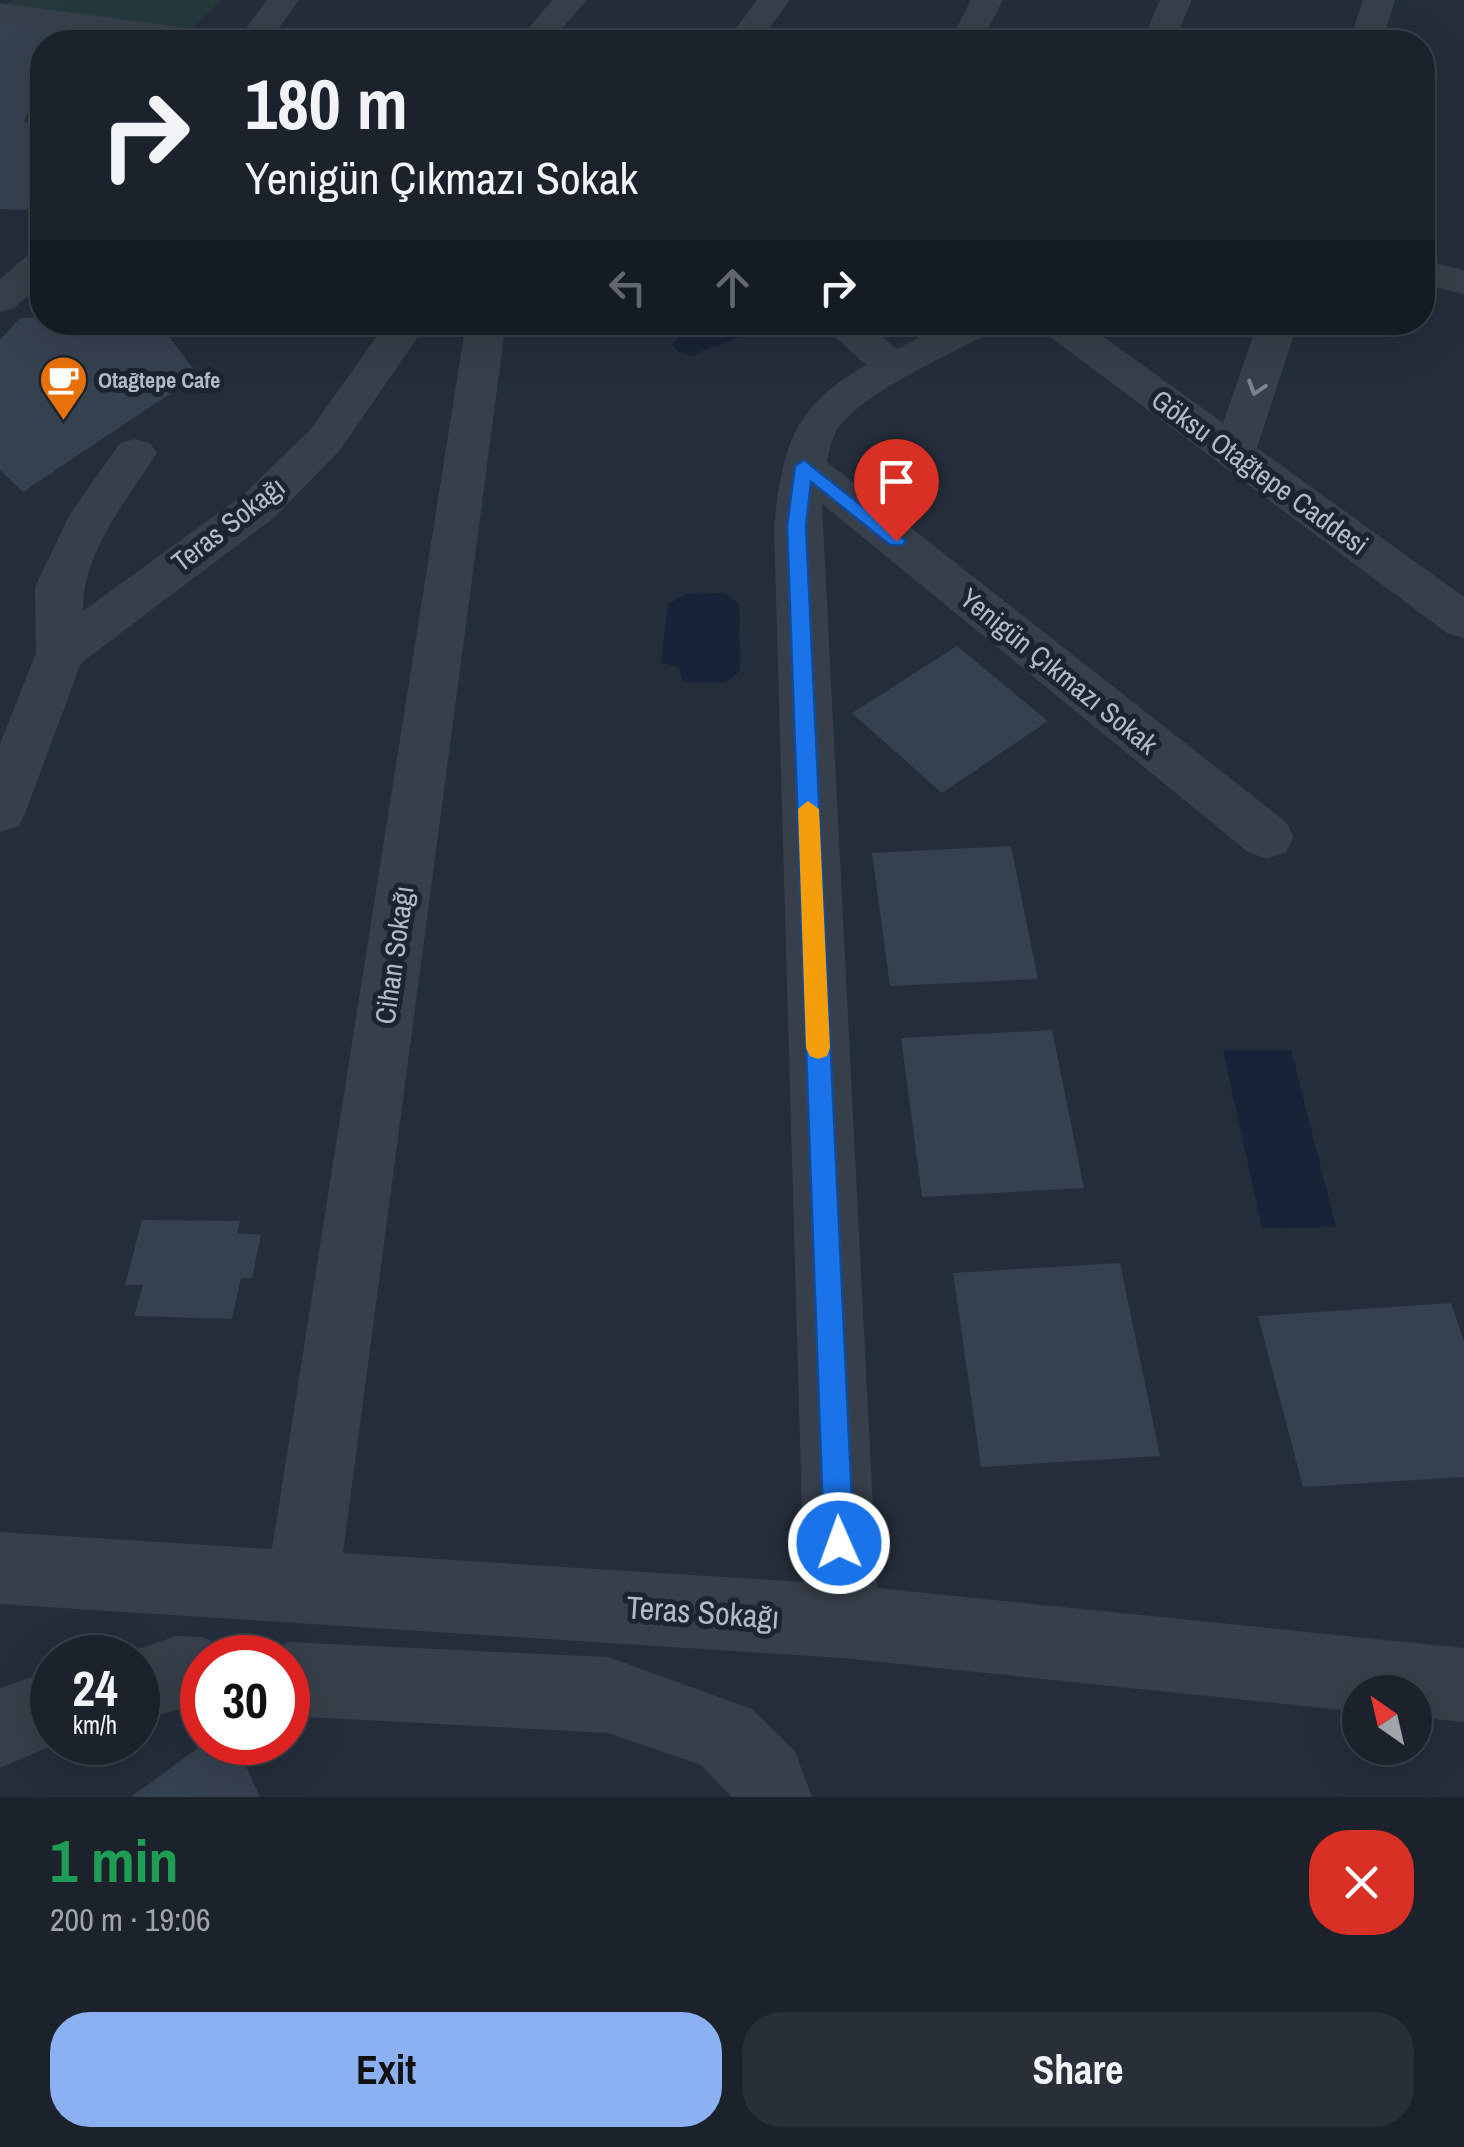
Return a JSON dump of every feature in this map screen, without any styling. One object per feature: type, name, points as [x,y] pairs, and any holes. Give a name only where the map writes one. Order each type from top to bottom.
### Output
[{"type":"street","points":[[261,30],[283,0]]},
{"type":"street","points":[[543,30],[572,0]]},
{"type":"street","points":[[751,30],[774,0]]},
{"type":"street","points":[[971,30],[987,0]]},
{"type":"street","points":[[1163,30],[1176,0]]},
{"type":"street","points":[[1370,30],[1379,0]]},
{"type":"street","points":[[0,13],[135,30]]},
{"type":"street","points":[[0,300],[30,274]]},
{"type":"street","points":[[1435,275],[1464,282]]},
{"type":"street","name":"Teras Sokağı","points":[[60,653],[259,506],[326,439],[399,335]]},
{"type":"street","name":"Cihan Sokağı","points":[[302,1587],[484,335]]},
{"type":"street","points":[[854,335],[895,368]]},
{"type":"street","points":[[842,1621],[797,526],[804,466],[820,421],[866,384],[956,335]]},
{"type":"street","name":"Göksu Otağtepe Caddesi","points":[[1074,335],[1464,621]]},
{"type":"street","points":[[1234,453],[1274,335]]},
{"type":"street","points":[[0,811],[60,653],[58,587],[93,514],[135,453]]},
{"type":"street","name":"Yenigün Çıkmazı Sokak","points":[[804,466],[1266,837]]},
{"type":"street","name":"Teras Sokağı","points":[[0,1568],[842,1621],[1464,1685]]},
{"type":"street","points":[[310,1679],[608,1695],[725,1736],[768,1778],[774,1797]]},
{"type":"street","points":[[0,1730],[30,1714]]},
{"type":"shaded area","points":[[12,0],[221,0],[190,30],[6,5]]},
{"type":"water","points":[[679,335],[740,335],[693,356],[672,345]]},
{"type":"water","points":[[725,593],[739,604],[740,671],[725,683],[682,682],[679,667],[661,663],[668,604],[686,594]]},
{"type":"water","points":[[1223,1050],[1291,1050],[1336,1227],[1262,1228]]},
{"type":"building","points":[[0,18],[36,18],[44,29],[66,23],[70,30],[30,30],[30,110],[24,122],[30,122],[30,203],[26,210],[0,209]]},
{"type":"building","name":"Otağtepe Cafe","points":[[20,318],[30,318],[30,335],[168,335],[198,375],[23,492],[0,470],[0,340]]},
{"type":"building","points":[[957,646],[1048,721],[942,793],[852,713]]},
{"type":"building","points":[[1011,846],[1038,979],[890,986],[872,853]]},
{"type":"building","points":[[1052,1030],[1084,1188],[922,1197],[901,1038]]},
{"type":"building","points":[[142,1220],[240,1221],[237,1233],[261,1235],[252,1278],[241,1278],[232,1319],[134,1316],[143,1285],[125,1285]]},
{"type":"building","points":[[1120,1263],[1160,1456],[981,1467],[953,1273]]},
{"type":"building","points":[[1451,1303],[1464,1341],[1464,1477],[1303,1487],[1258,1316]]},
{"type":"building","points":[[180,1761],[180,1765],[245,1765],[260,1797],[131,1797]]},
{"type":"slow traffic","points":[[808,809],[818,1048]]},
{"type":"place","name":"Otağtepe Cafe","points":[[63,422]]},
{"type":"route","points":[[839,1543],[797,526],[804,466],[896,541]]}]
